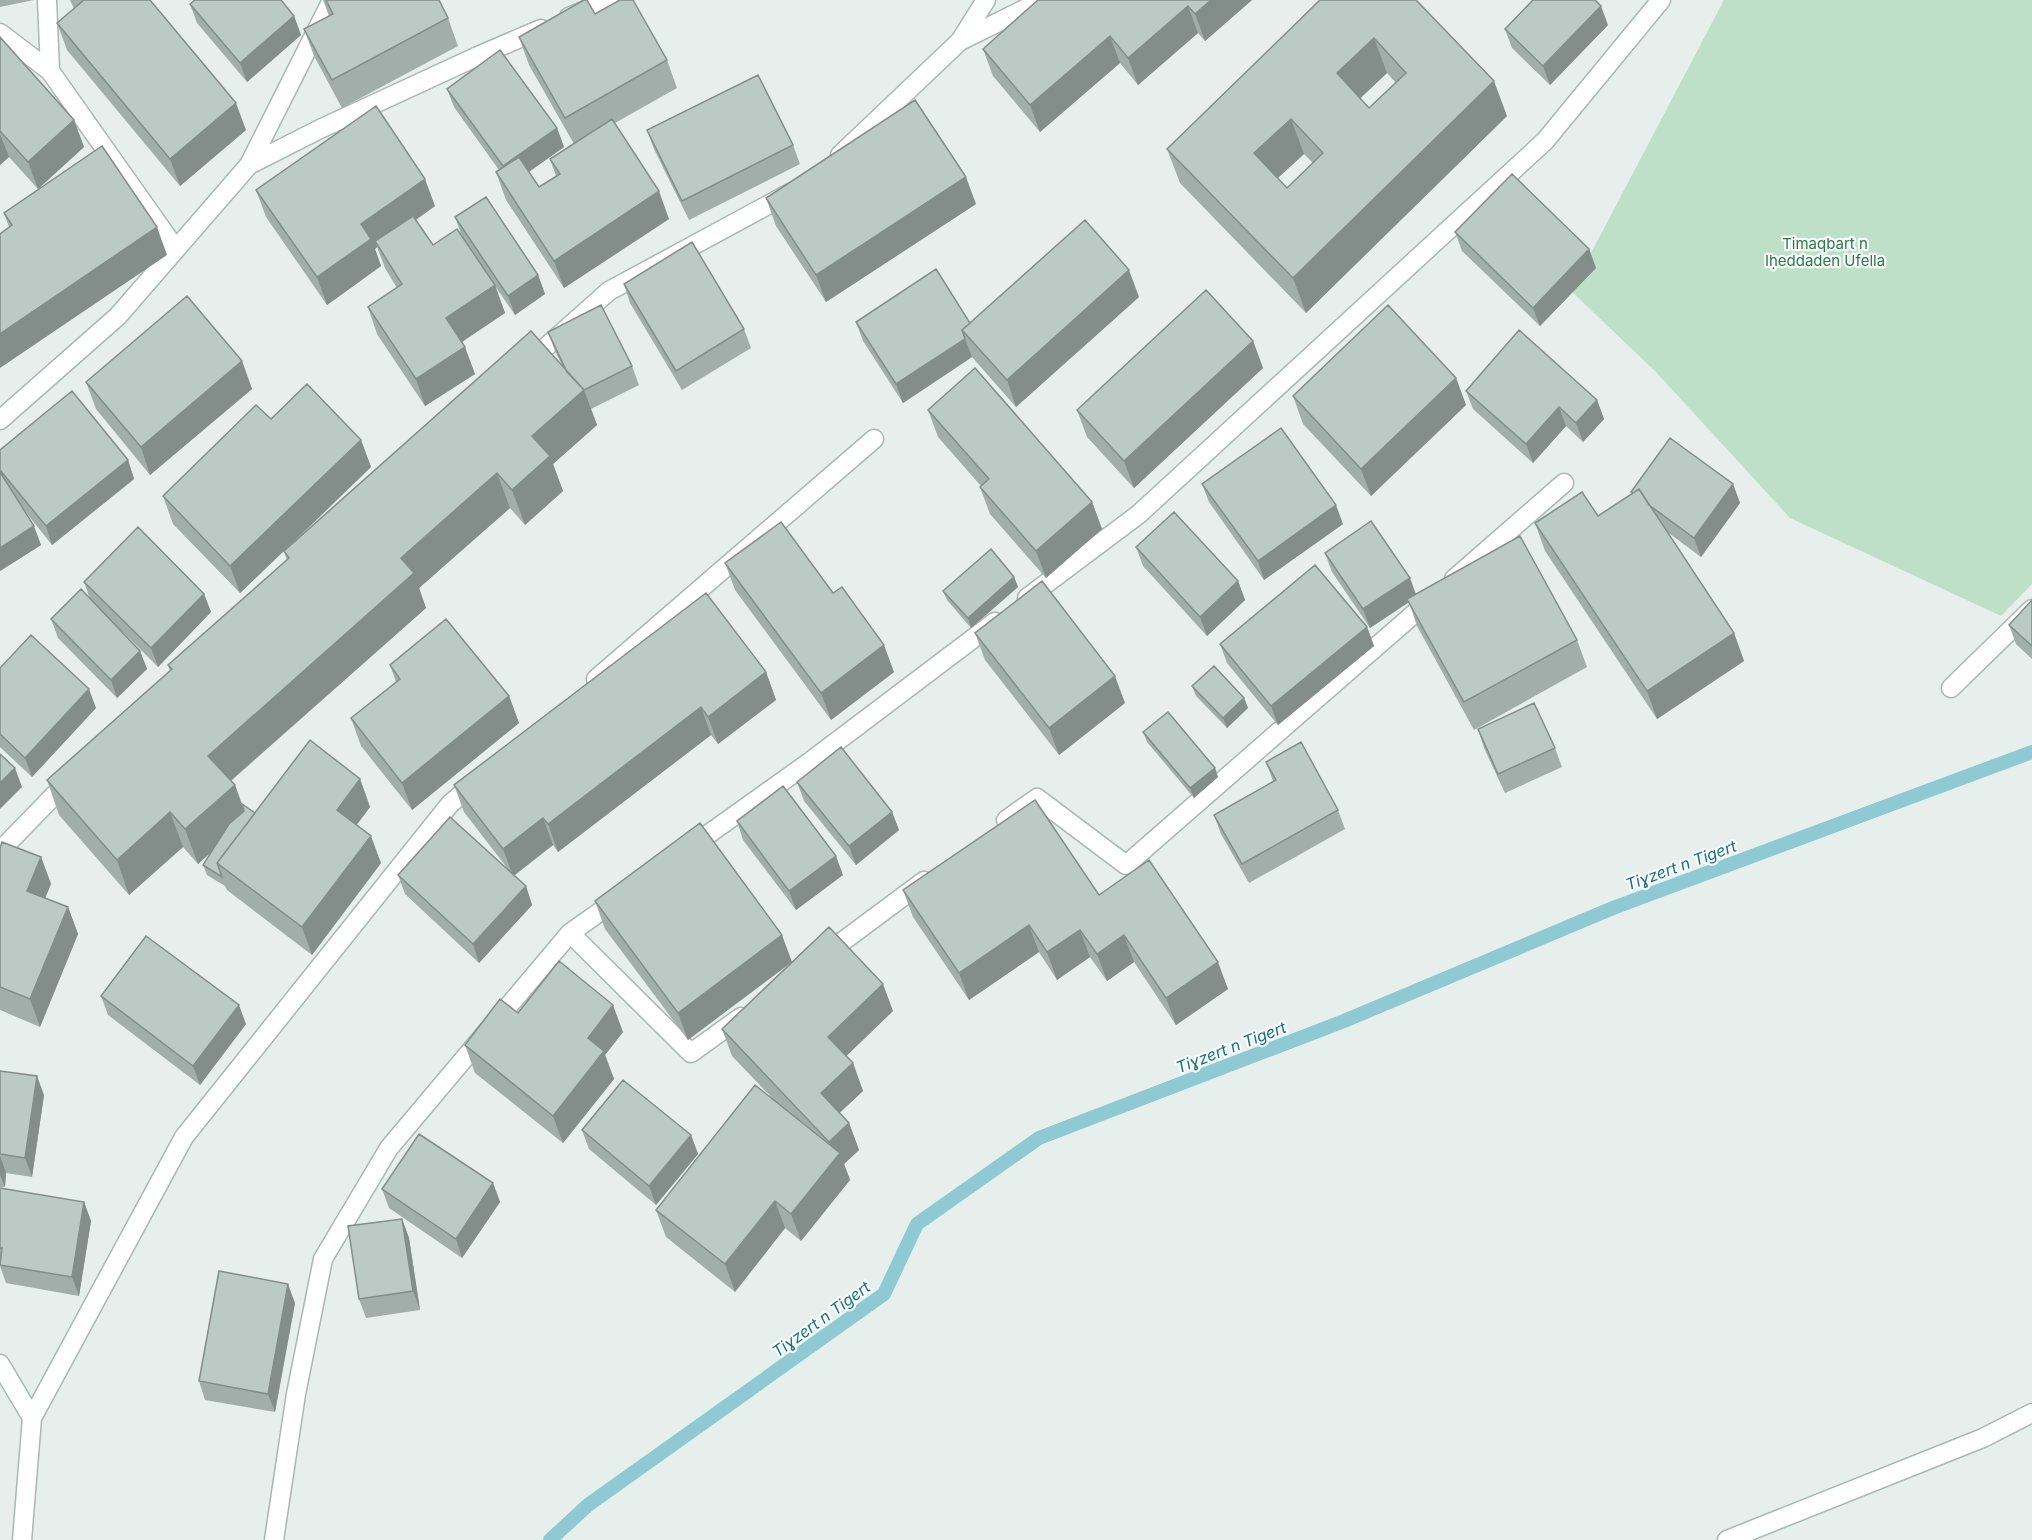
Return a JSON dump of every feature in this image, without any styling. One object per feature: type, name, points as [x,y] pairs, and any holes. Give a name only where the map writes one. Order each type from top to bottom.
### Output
[{"type":"street","points":[[47,0],[50,71]]},
{"type":"street","points":[[0,420],[118,316],[249,165],[332,0]]},
{"type":"street","points":[[249,165],[320,129],[478,56],[609,0]]},
{"type":"street","points":[[829,165],[960,41],[986,0]]},
{"type":"street","points":[[960,41],[1043,0]]},
{"type":"street","points":[[676,857],[811,761],[1138,514],[1545,141],[1661,0]]},
{"type":"street","points":[[0,33],[50,71],[175,248]]},
{"type":"street","points":[[512,377],[609,291],[802,186]]},
{"type":"street","points":[[586,688],[874,439]]},
{"type":"street","points":[[989,833],[1037,798],[1126,865],[1564,483]]},
{"type":"street","points":[[1951,687],[2032,609]]},
{"type":"street","points":[[0,851],[80,769]]},
{"type":"street","points":[[22,1540],[32,1418],[184,1137],[450,804],[486,773]]},
{"type":"street","points":[[806,968],[941,869]]},
{"type":"street","points":[[274,1540],[296,1394],[323,1259],[389,1148],[570,933],[628,891]]},
{"type":"street","points":[[570,933],[691,1053],[758,1003]]},
{"type":"street","points":[[0,1364],[32,1418]]},
{"type":"street","points":[[1727,1540],[1983,1438],[2032,1413]]},
{"type":"green space","name":"Timaqbart n Iḥeddaden Ufella","points":[[1724,0],[2032,0],[2032,584],[2001,616],[1790,518],[1655,371],[1571,291]]},
{"type":"building","points":[[84,0],[150,0],[236,103],[170,159],[57,23]]},
{"type":"building","points":[[195,0],[281,0],[294,16],[240,63],[190,4]]},
{"type":"building","points":[[326,0],[439,0],[448,18],[332,80],[304,29],[333,14]]},
{"type":"building","points":[[587,0],[595,14],[620,0],[633,0],[667,60],[565,118],[519,37]]},
{"type":"building","points":[[1038,0],[1211,0],[1195,14],[1188,6],[1128,58],[1110,36],[1030,105],[983,49]]},
{"type":"building","points":[[1320,0],[1416,0],[1494,81],[1293,278],[1167,149]],"holes":[[[1374,38],[1406,73],[1369,108],[1337,73]],[[1291,119],[1323,153],[1287,188],[1254,153]]]},
{"type":"building","points":[[1533,0],[1595,0],[1601,6],[1543,66],[1505,29]]},
{"type":"building","points":[[0,37],[74,120],[28,162],[0,131]]},
{"type":"building","points":[[500,50],[557,128],[503,166],[447,89]]},
{"type":"building","points":[[758,75],[793,145],[682,201],[647,130]]},
{"type":"building","points":[[915,100],[966,177],[816,275],[766,198]]},
{"type":"building","points":[[376,106],[425,179],[361,224],[371,239],[317,277],[256,190]]},
{"type":"building","points":[[612,119],[659,191],[554,261],[496,172],[519,157],[539,187],[560,174],[550,159]]},
{"type":"building","points":[[102,146],[157,227],[0,334],[0,234],[12,225],[4,213]]},
{"type":"building","points":[[1512,174],[1589,249],[1533,308],[1455,232]]},
{"type":"building","points":[[486,197],[538,275],[508,296],[455,217]]},
{"type":"building","points":[[413,216],[433,245],[457,229],[495,285],[446,318],[465,347],[416,379],[368,307],[402,284],[375,241]]},
{"type":"building","points":[[1085,220],[1129,270],[1007,380],[962,330]]},
{"type":"building","points":[[692,242],[744,329],[676,371],[624,284]]},
{"type":"building","points":[[936,269],[970,323],[962,330],[965,339],[896,384],[856,322]]},
{"type":"building","points":[[1206,290],[1253,341],[1124,461],[1077,410]]},
{"type":"building","points":[[187,296],[242,361],[141,447],[86,382]]},
{"type":"building","points":[[601,305],[632,366],[584,390],[567,372],[548,332]]},
{"type":"building","points":[[1388,305],[1456,378],[1361,469],[1293,396]]},
{"type":"building","points":[[1519,330],[1597,400],[1576,423],[1559,407],[1526,444],[1466,391]]},
{"type":"building","points":[[531,331],[584,390],[532,436],[550,456],[512,490],[497,473],[401,558],[414,573],[208,756],[235,785],[185,829],[170,812],[117,860],[47,780],[172,669],[168,665],[289,558],[284,551]]},
{"type":"building","points":[[975,368],[1092,502],[1036,551],[980,487],[989,479],[928,410]]},
{"type":"building","points":[[307,384],[361,440],[230,566],[163,496],[256,405],[271,419]]},
{"type":"building","points":[[72,391],[128,460],[46,526],[0,470],[0,450]]},
{"type":"building","points":[[1281,428],[1336,505],[1258,561],[1202,484]]},
{"type":"building","points":[[1670,438],[1733,484],[1694,538],[1649,505],[1639,489],[1631,492]]},
{"type":"building","points":[[0,472],[34,526],[0,548]]},
{"type":"building","points":[[1639,489],[1734,633],[1647,691],[1535,523],[1582,492],[1598,516]]},
{"type":"building","points":[[1174,512],[1238,581],[1200,617],[1136,547]]},
{"type":"building","points":[[1371,521],[1410,578],[1363,609],[1325,553]]},
{"type":"building","points":[[781,522],[833,593],[842,587],[884,645],[821,693],[725,563]]},
{"type":"building","points":[[138,527],[204,594],[151,648],[84,582]]},
{"type":"building","points":[[1520,536],[1577,640],[1464,702],[1407,599]]},
{"type":"building","points":[[991,549],[1014,577],[968,618],[943,591]]},
{"type":"building","points":[[1315,565],[1367,627],[1271,706],[1220,644]]},
{"type":"building","points":[[1042,581],[1115,676],[1049,728],[975,633]]},
{"type":"building","points":[[81,589],[140,651],[111,680],[51,619]]},
{"type":"building","points":[[706,593],[766,672],[708,717],[701,707],[548,824],[543,818],[503,849],[454,785]]},
{"type":"building","points":[[2032,600],[2032,646],[2009,625]]},
{"type":"building","points":[[446,619],[509,696],[402,783],[351,718],[400,679],[390,665]]},
{"type":"building","points":[[31,635],[89,689],[25,758],[0,734],[0,668]]},
{"type":"building","points":[[1214,666],[1244,698],[1223,718],[1192,686]]},
{"type":"building","points":[[1534,703],[1555,748],[1498,774],[1478,729]]},
{"type":"building","points":[[1168,712],[1215,768],[1190,788],[1143,732]]},
{"type":"building","points":[[310,740],[360,779],[337,810],[371,836],[302,927],[217,863]]},
{"type":"building","points":[[1301,742],[1338,810],[1242,864],[1214,815],[1276,780],[1266,762]]},
{"type":"building","points":[[841,747],[892,812],[849,846],[797,782]]},
{"type":"building","points":[[0,754],[15,768],[0,783]]},
{"type":"building","points":[[783,786],[836,856],[789,891],[737,821]]},
{"type":"building","points":[[1035,800],[1099,895],[1149,860],[1218,962],[1166,998],[1124,935],[1097,954],[1080,930],[1047,952],[1029,925],[959,973],[903,890]]},
{"type":"building","points":[[242,804],[255,813],[217,863],[222,877],[203,865],[229,824],[244,811]]},
{"type":"building","points":[[450,817],[526,886],[473,944],[398,875]]},
{"type":"building","points":[[700,823],[782,935],[678,1013],[595,901]]},
{"type":"building","points":[[2,842],[41,857],[27,891],[68,907],[30,999],[0,987],[0,848]]},
{"type":"building","points":[[829,927],[883,984],[828,1037],[853,1063],[821,1093],[849,1123],[829,1142],[722,1029]]},
{"type":"building","points":[[146,936],[239,1005],[193,1066],[101,996]]},
{"type":"building","points":[[559,961],[613,1005],[588,1038],[604,1051],[553,1116],[465,1045],[500,999],[518,1013]]},
{"type":"building","points":[[0,1071],[37,1076],[25,1158],[0,1154]]},
{"type":"building","points":[[623,1080],[691,1135],[649,1186],[582,1130]]},
{"type":"building","points":[[755,1085],[840,1153],[791,1214],[775,1201],[725,1264],[656,1210]]},
{"type":"building","points":[[419,1134],[493,1183],[456,1239],[382,1189]]},
{"type":"building","points":[[0,1188],[84,1202],[72,1277],[0,1265],[2,1248],[0,1248]]},
{"type":"building","points":[[402,1219],[413,1291],[359,1299],[348,1226]]},
{"type":"building","points":[[219,1271],[288,1284],[268,1394],[199,1381]]},
{"type":"waterway","name":"Tiɣzert n Tigert","points":[[550,1540],[588,1505],[884,1294],[917,1224],[1039,1138],[1344,1021],[1613,908],[2032,752]]}]
